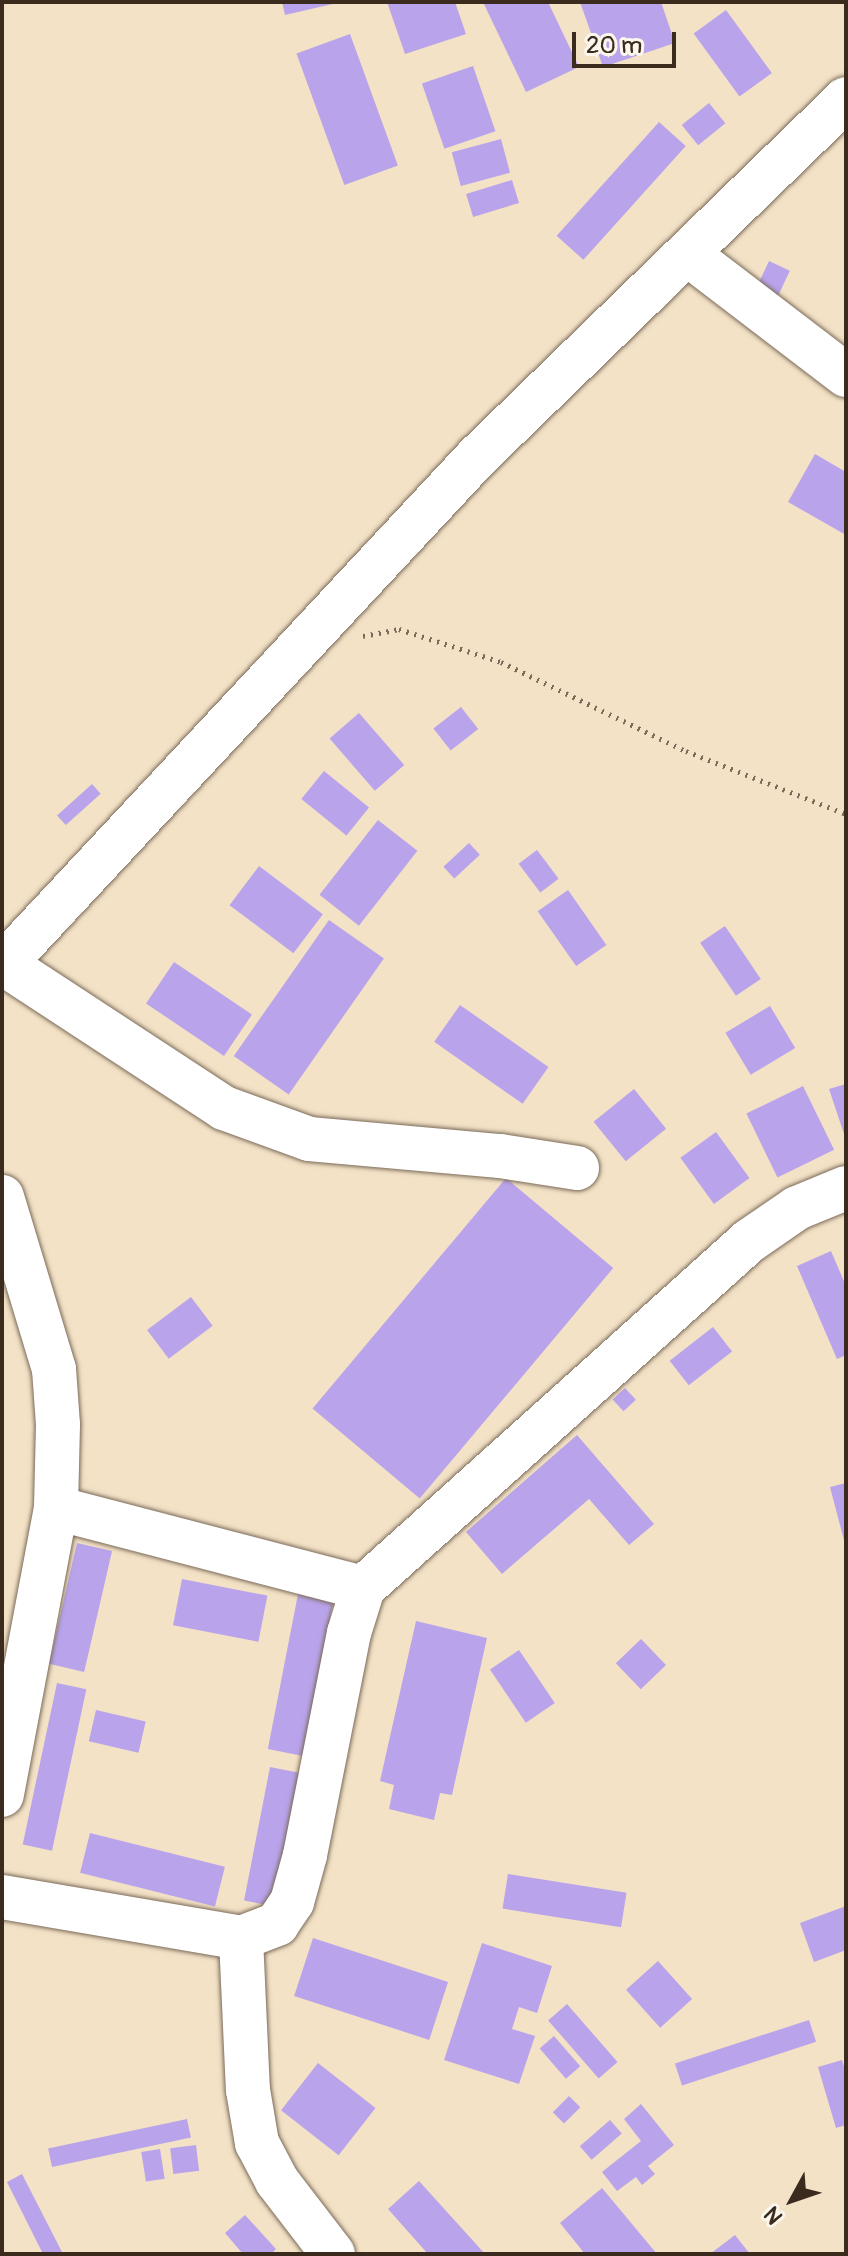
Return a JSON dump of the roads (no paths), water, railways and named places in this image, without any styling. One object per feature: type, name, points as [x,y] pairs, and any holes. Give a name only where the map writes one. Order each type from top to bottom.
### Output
[{"type":"street","points":[[577,1168],[500,1156],[309,1139],[224,1108],[3,965],[477,457],[689,255],[846,99]]},
{"type":"street","points":[[689,255],[846,375]]},
{"type":"street","points":[[2,1897],[241,1938],[277,1924],[292,1902],[349,1633],[363,1588],[749,1241],[797,1208],[846,1188]]},
{"type":"street","points":[[2,1197],[54,1369],[58,1425],[56,1508],[2,1795]]},
{"type":"street","points":[[56,1508],[363,1588]]},
{"type":"street","points":[[241,1938],[248,2090],[257,2143],[277,2181],[333,2254]]}]
